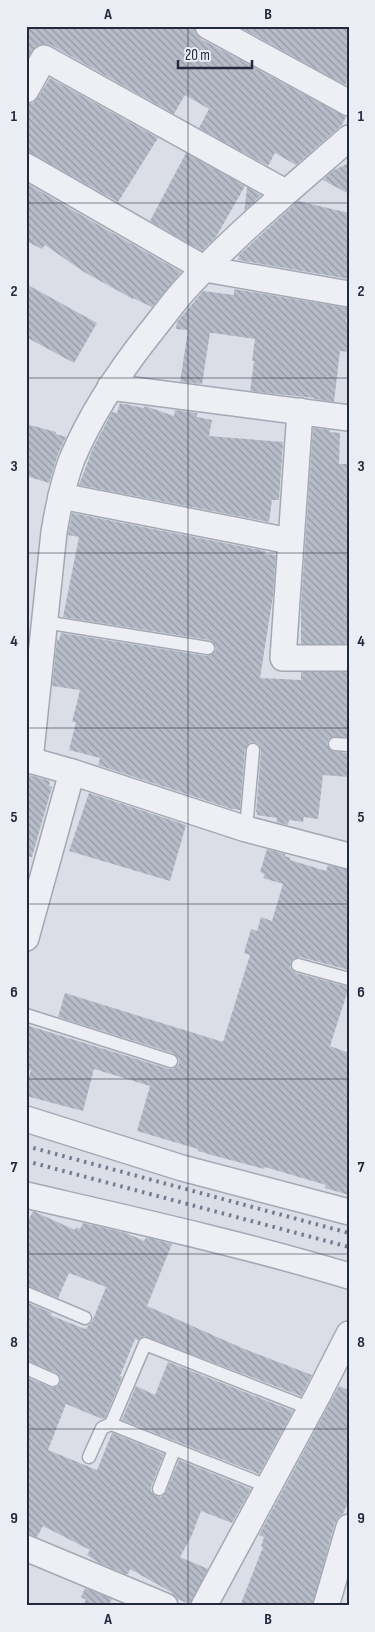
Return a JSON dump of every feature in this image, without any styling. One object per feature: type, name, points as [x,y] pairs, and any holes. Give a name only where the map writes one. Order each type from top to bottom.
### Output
[{"type":"street","points":[[208,26],[349,103]]},
{"type":"street","points":[[26,90],[44,58],[285,192]]},
{"type":"street","points":[[349,138],[285,192],[204,269],[186,288],[110,386],[72,460],[60,496],[54,532],[28,759],[246,829],[349,856]]},
{"type":"street","points":[[26,166],[204,269],[349,294]]},
{"type":"street","points":[[110,386],[349,418]]},
{"type":"street","points":[[300,411],[283,658],[349,658]]},
{"type":"street","points":[[60,496],[290,541]]},
{"type":"street","points":[[26,938],[30,907],[72,772]]},
{"type":"street","points":[[26,1119],[182,1168],[349,1212]]},
{"type":"street","points":[[26,1195],[180,1231],[349,1276]]},
{"type":"street","points":[[204,1606],[349,1334]]},
{"type":"street","points":[[326,1606],[349,1527]]},
{"type":"street","points":[[26,1548],[165,1606]]},
{"type":"lane","points":[[44,622],[208,648]]},
{"type":"lane","points":[[335,744],[349,745]]},
{"type":"lane","points":[[246,829],[253,750]]},
{"type":"lane","points":[[298,965],[349,979]]},
{"type":"lane","points":[[26,1015],[171,1061]]},
{"type":"lane","points":[[26,1294],[85,1318]]},
{"type":"lane","points":[[89,1458],[102,1428],[111,1424],[144,1344],[310,1409]]},
{"type":"lane","points":[[26,1368],[53,1380]]},
{"type":"lane","points":[[111,1424],[269,1487]]},
{"type":"lane","points":[[159,1489],[174,1450]]},
{"type":"building","points":[[26,26],[194,26],[196,33],[201,39],[346,117],[341,126],[296,165],[275,153],[268,166],[199,128],[209,109],[185,95],[174,114],[51,45],[43,44],[36,46],[26,60]]},
{"type":"building","points":[[238,26],[349,26],[349,78],[345,85]]},
{"type":"building","points":[[50,78],[158,138],[118,202],[33,154],[26,152],[26,104],[33,103]]},
{"type":"building","points":[[186,153],[245,186],[216,237],[202,251],[150,221]]},
{"type":"building","points":[[349,163],[349,194],[323,180],[332,171]]},
{"type":"building","points":[[26,183],[181,272],[152,307],[133,299],[84,272],[45,245],[42,249],[26,241]]},
{"type":"building","points":[[247,187],[261,195],[244,211],[245,206]]},
{"type":"building","points":[[298,201],[349,213],[349,279],[238,260],[239,255]]},
{"type":"building","points":[[26,284],[97,323],[74,363],[26,337]]},
{"type":"building","points":[[234,289],[348,308],[346,323],[349,323],[349,352],[340,351],[334,402],[250,391],[255,339],[213,333],[210,333],[202,384],[180,382],[188,330],[176,329],[177,322],[203,291],[234,295]]},
{"type":"building","points":[[120,403],[144,408],[145,406],[174,416],[175,410],[197,413],[197,417],[212,420],[209,436],[283,442],[279,500],[272,500],[269,522],[79,485],[93,448],[112,412],[117,413]]},
{"type":"building","points":[[26,424],[56,432],[56,434],[66,437],[58,454],[49,483],[26,476]]},
{"type":"building","points":[[313,428],[340,433],[339,464],[349,464],[349,644],[301,644],[301,605]]},
{"type":"building","points":[[72,513],[265,551],[265,554],[276,555],[273,596],[260,678],[301,680],[301,672],[349,672],[349,737],[332,737],[328,740],[327,744],[331,751],[349,753],[349,777],[323,775],[318,819],[304,817],[303,822],[289,820],[288,825],[276,822],[277,818],[257,815],[261,750],[258,744],[254,742],[249,743],[245,749],[240,810],[98,765],[100,758],[69,750],[76,722],[72,722],[80,690],[52,686],[57,639],[59,640],[61,633],[207,656],[214,653],[216,649],[213,642],[209,640],[63,617],[79,537],[68,535]]},
{"type":"building","points":[[26,774],[50,781],[49,786],[52,787],[32,857],[26,856]]},
{"type":"building","points":[[89,793],[186,825],[170,881],[69,851]]},
{"type":"building","points":[[267,849],[285,854],[290,860],[326,871],[328,865],[349,870],[349,970],[300,957],[293,959],[290,967],[296,973],[349,987],[330,1046],[349,1053],[349,1195],[325,1188],[326,1185],[265,1167],[264,1169],[198,1151],[198,1149],[137,1131],[150,1086],[94,1069],[83,1111],[26,1096],[26,1086],[31,1070],[26,1069],[26,1025],[169,1069],[173,1069],[179,1064],[179,1059],[173,1053],[58,1017],[65,993],[223,1042],[250,955],[244,953],[251,929],[257,931],[261,917],[272,921],[283,884],[263,878],[265,874],[260,872]]},
{"type":"building","points":[[33,1211],[75,1230],[76,1227],[80,1229],[83,1223],[126,1233],[144,1241],[146,1237],[172,1244],[147,1306],[242,1348],[312,1375],[301,1396],[144,1336],[138,1340],[135,1339],[105,1418],[102,1419],[66,1404],[48,1450],[97,1470],[112,1433],[164,1454],[151,1487],[151,1491],[156,1496],[161,1497],[166,1492],[179,1460],[251,1489],[232,1523],[201,1511],[192,1535],[180,1557],[208,1569],[190,1604],[177,1599],[171,1592],[130,1569],[128,1574],[125,1574],[99,1563],[87,1555],[90,1550],[43,1526],[37,1537],[26,1534],[26,1377],[53,1388],[58,1386],[61,1380],[56,1373],[26,1360],[26,1302],[52,1313],[50,1315],[85,1329],[92,1322],[106,1287],[69,1273],[58,1298],[26,1285],[26,1225]]},
{"type":"building","points":[[168,1362],[293,1411],[259,1474],[122,1420],[136,1386],[155,1395]]},
{"type":"building","points":[[339,1386],[349,1390],[349,1500],[343,1514],[335,1523],[312,1606],[240,1606],[263,1547],[261,1546],[264,1537],[259,1535]]},
{"type":"building","points":[[85,1588],[112,1599],[108,1606],[82,1606],[86,1600],[81,1597]]},
{"type":"railway","points":[[26,1146],[349,1233]]},
{"type":"railway","points":[[26,1161],[349,1247]]}]
